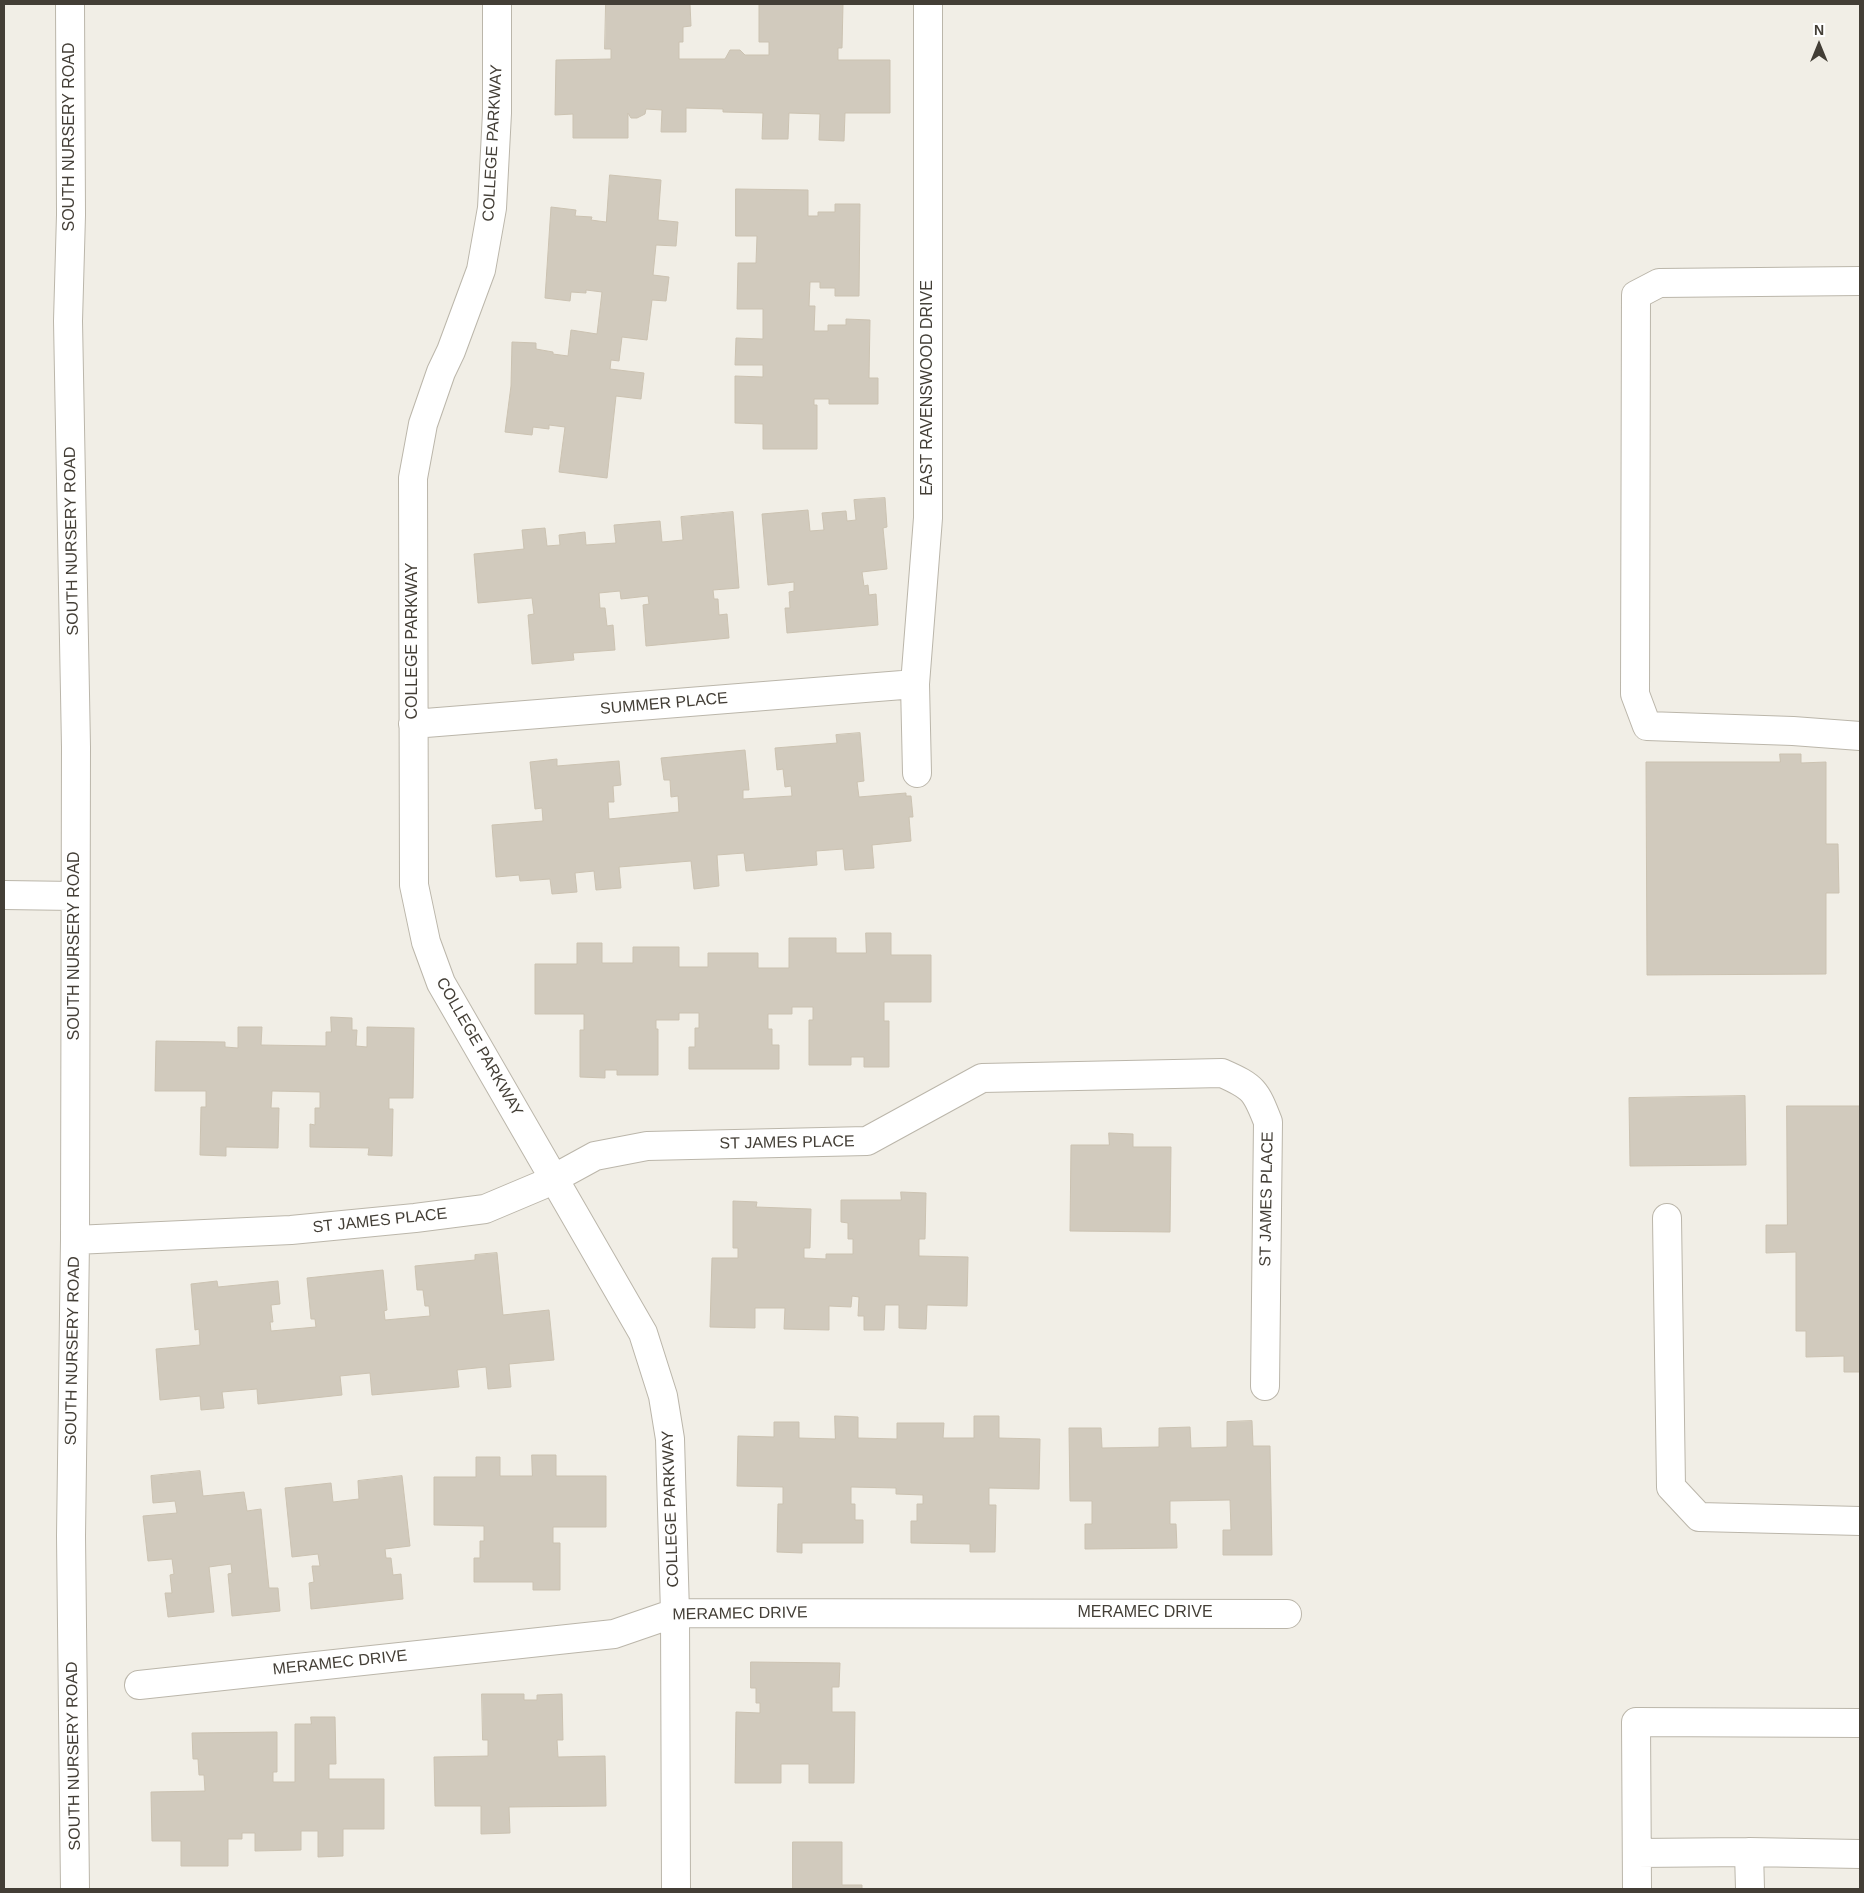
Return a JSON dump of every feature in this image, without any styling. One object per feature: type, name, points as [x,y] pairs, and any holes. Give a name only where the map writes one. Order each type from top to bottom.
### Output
[{"type":"street","name":"SOUTH NURSERY ROAD","points":[[70,4],[68,321],[76,737],[75,1240],[72,1536],[75,1889]]},
{"type":"street","name":"COLLEGE PARKWAY","points":[[497,4],[497,113],[492,208],[481,270],[423,424],[413,478],[414,885],[426,942],[441,983],[643,1333],[663,1396],[670,1439],[675,1612],[676,1889]]},
{"type":"street","name":"EAST RAVENSWOOD DRIVE","points":[[917,773],[916,684],[928,518],[928,4]]},
{"type":"street","points":[[1860,281],[1659,283],[1636,295],[1635,694],[1647,726],[1793,731],[1860,736]]},
{"type":"street","name":"SUMMER PLACE","points":[[413,724],[916,684]]},
{"type":"street","points":[[4,895],[75,896]]},
{"type":"street","name":"ST JAMES PLACE","points":[[75,1240],[292,1230],[415,1218],[485,1208],[542,1185],[595,1156],[647,1146],[867,1141],[982,1078],[1222,1073],[1242,1082],[1258,1095],[1268,1122],[1265,1386]]},
{"type":"street","points":[[1666,1218],[1671,1487],[1699,1517],[1860,1521]]},
{"type":"street","name":"MERAMEC DRIVE","points":[[139,1685],[614,1634],[675,1612],[1287,1614]]},
{"type":"street","points":[[1637,1889],[1636,1722],[1860,1723]]},
{"type":"street","points":[[1637,1853],[1749,1852],[1860,1854]]},
{"type":"street","points":[[1749,1852],[1750,1889]]},
{"type":"building","points":[[606,4],[690,4],[691,26],[683,27],[683,42],[679,42],[679,59],[725,59],[730,50],[740,50],[745,55],[769,55],[769,42],[759,42],[759,4],[843,4],[842,48],[838,48],[838,60],[890,60],[890,113],[845,113],[844,141],[819,140],[820,114],[789,113],[788,139],[762,139],[763,113],[723,112],[723,109],[686,108],[686,132],[661,132],[662,110],[646,109],[645,114],[637,118],[631,118],[628,113],[628,138],[573,138],[573,114],[555,115],[556,60],[611,59],[611,49],[605,49]]},
{"type":"building","points":[[610,175],[661,180],[658,220],[678,222],[676,246],[656,245],[653,275],[669,277],[666,301],[652,300],[647,340],[622,337],[619,361],[611,360],[610,369],[644,373],[641,399],[616,396],[607,478],[559,472],[565,427],[549,425],[549,429],[533,427],[532,435],[505,432],[511,386],[512,342],[536,343],[536,349],[568,356],[571,330],[597,334],[602,292],[586,290],[586,293],[571,292],[570,301],[545,298],[551,207],[576,210],[575,216],[592,217],[591,220],[606,222]]},
{"type":"building","points":[[736,189],[808,190],[808,216],[818,216],[818,212],[835,212],[835,204],[860,204],[859,296],[835,296],[835,288],[820,288],[820,282],[810,282],[809,306],[815,306],[814,331],[828,331],[828,325],[846,325],[846,319],[870,320],[869,378],[878,378],[878,404],[829,404],[829,399],[814,399],[814,405],[817,405],[817,449],[763,449],[763,424],[735,423],[735,376],[763,377],[763,365],[735,365],[736,338],[763,339],[763,309],[737,309],[738,263],[756,263],[757,236],[736,236]]},
{"type":"building","points":[[885,498],[887,527],[883,528],[887,569],[862,572],[864,586],[868,585],[869,595],[876,594],[878,625],[787,633],[785,608],[790,608],[789,592],[794,591],[794,582],[768,585],[762,514],[808,510],[810,531],[824,530],[822,513],[846,511],[847,521],[856,520],[854,500]]},
{"type":"building","points":[[733,512],[739,588],[713,590],[714,599],[718,599],[719,615],[727,614],[729,638],[646,646],[643,605],[649,604],[648,596],[621,599],[620,591],[599,593],[600,608],[605,608],[607,626],[613,625],[615,650],[573,653],[574,660],[532,664],[528,615],[534,614],[532,598],[478,603],[474,554],[524,549],[522,530],[545,528],[547,546],[560,545],[559,535],[585,532],[586,545],[616,543],[614,525],[660,521],[662,542],[683,540],[681,517]]},
{"type":"building","points":[[860,733],[864,781],[857,782],[859,797],[906,793],[906,796],[911,796],[913,817],[909,817],[911,841],[872,845],[874,868],[845,870],[843,849],[816,851],[817,865],[746,871],[744,853],[717,855],[719,886],[694,889],[691,861],[619,867],[621,888],[596,890],[594,871],[575,873],[577,892],[552,894],[550,879],[520,881],[519,875],[496,877],[492,825],[543,821],[542,808],[535,809],[530,762],[557,759],[557,766],[619,761],[621,785],[613,786],[614,802],[608,802],[609,819],[679,812],[678,796],[671,797],[670,780],[664,780],[661,758],[745,750],[749,790],[743,790],[743,799],[792,796],[791,786],[785,787],[783,769],[777,770],[775,748],[837,743],[836,735]]},
{"type":"building","points":[[1780,754],[1801,754],[1801,763],[1826,762],[1826,844],[1838,844],[1839,893],[1826,893],[1826,974],[1647,975],[1646,762],[1780,762]]},
{"type":"building","points":[[866,933],[891,933],[891,955],[931,955],[931,1002],[884,1002],[884,1021],[889,1021],[889,1067],[864,1067],[864,1057],[851,1057],[851,1065],[809,1065],[809,1020],[813,1020],[813,1007],[792,1007],[792,1014],[768,1014],[768,1029],[772,1029],[772,1045],[779,1045],[779,1069],[689,1069],[689,1047],[695,1047],[695,1028],[699,1028],[699,1013],[679,1013],[679,1020],[656,1020],[656,1029],[658,1029],[658,1075],[617,1075],[617,1070],[605,1070],[605,1078],[580,1077],[580,1030],[584,1030],[584,1014],[535,1014],[535,964],[577,964],[577,943],[602,943],[602,963],[633,963],[633,947],[679,947],[679,967],[708,967],[708,953],[758,953],[758,968],[789,968],[789,938],[836,938],[836,953],[866,953]]},
{"type":"building","points":[[331,1017],[352,1018],[352,1030],[357,1030],[356,1046],[367,1047],[367,1027],[414,1028],[413,1098],[389,1098],[389,1109],[393,1109],[392,1156],[368,1155],[369,1148],[310,1147],[310,1124],[315,1125],[315,1108],[320,1108],[320,1092],[272,1091],[271,1108],[279,1108],[278,1148],[226,1147],[226,1156],[200,1155],[201,1107],[206,1107],[206,1091],[155,1091],[156,1041],[225,1042],[225,1047],[238,1048],[238,1027],[262,1027],[261,1045],[326,1046],[326,1032],[331,1032]]},
{"type":"building","points":[[1745,1096],[1746,1165],[1630,1166],[1629,1098]]},
{"type":"building","points":[[1787,1106],[1860,1106],[1860,1372],[1844,1372],[1844,1356],[1806,1357],[1806,1331],[1796,1331],[1796,1252],[1766,1253],[1766,1225],[1787,1225]]},
{"type":"building","points":[[1109,1133],[1133,1134],[1133,1147],[1171,1147],[1170,1232],[1070,1231],[1071,1145],[1109,1145]]},
{"type":"building","points":[[901,1192],[926,1193],[925,1239],[919,1239],[919,1256],[968,1257],[967,1306],[927,1305],[926,1329],[899,1328],[899,1305],[885,1305],[884,1330],[864,1330],[864,1316],[858,1316],[859,1297],[852,1296],[851,1307],[829,1306],[829,1330],[784,1329],[785,1308],[755,1308],[755,1328],[710,1327],[712,1258],[738,1258],[738,1248],[733,1248],[733,1201],[757,1202],[756,1207],[811,1209],[810,1248],[804,1248],[804,1258],[826,1259],[826,1254],[853,1254],[853,1239],[848,1239],[848,1223],[841,1222],[841,1200],[901,1200]]},
{"type":"building","points":[[497,1253],[503,1315],[549,1310],[554,1360],[509,1364],[511,1387],[488,1389],[486,1367],[457,1370],[459,1387],[372,1395],[370,1373],[340,1376],[342,1395],[258,1404],[257,1389],[222,1392],[224,1408],[201,1410],[200,1396],[160,1400],[156,1349],[200,1345],[199,1329],[195,1330],[191,1284],[217,1281],[218,1287],[278,1281],[280,1304],[271,1305],[273,1322],[270,1322],[271,1331],[316,1327],[315,1319],[311,1319],[307,1278],[383,1270],[387,1310],[384,1311],[385,1320],[430,1316],[429,1306],[425,1306],[423,1290],[417,1290],[415,1266],[475,1260],[475,1255]]},
{"type":"building","points":[[835,1416],[858,1417],[858,1438],[897,1439],[897,1423],[944,1423],[943,1438],[974,1438],[974,1416],[999,1416],[999,1438],[1040,1439],[1039,1489],[989,1488],[989,1505],[996,1505],[995,1552],[970,1552],[970,1544],[911,1543],[911,1521],[917,1521],[917,1504],[923,1504],[923,1495],[896,1494],[896,1488],[851,1487],[851,1504],[855,1504],[855,1520],[863,1520],[863,1543],[802,1543],[802,1553],[777,1552],[778,1504],[783,1504],[783,1487],[737,1486],[738,1436],[774,1437],[774,1422],[799,1422],[799,1438],[835,1439]]},
{"type":"building","points":[[1252,1421],[1253,1446],[1270,1446],[1272,1555],[1223,1555],[1223,1530],[1231,1530],[1230,1500],[1170,1501],[1170,1524],[1176,1524],[1177,1548],[1085,1549],[1085,1524],[1092,1524],[1092,1501],[1070,1501],[1069,1428],[1101,1428],[1102,1448],[1159,1447],[1159,1428],[1190,1427],[1191,1448],[1227,1447],[1227,1422]]},
{"type":"building","points":[[532,1455],[556,1455],[556,1476],[606,1476],[606,1527],[553,1527],[553,1543],[560,1543],[560,1590],[533,1590],[533,1582],[474,1582],[474,1558],[480,1558],[480,1541],[484,1541],[484,1526],[434,1525],[434,1477],[476,1477],[476,1457],[500,1457],[500,1476],[532,1476]]},
{"type":"building","points":[[200,1471],[203,1496],[244,1492],[247,1511],[261,1509],[269,1588],[278,1588],[280,1611],[232,1616],[228,1574],[232,1573],[231,1564],[209,1567],[214,1612],[168,1617],[165,1593],[172,1593],[170,1575],[174,1574],[172,1559],[148,1561],[143,1516],[177,1513],[175,1501],[153,1503],[151,1476]]},
{"type":"building","points":[[402,1476],[410,1546],[385,1549],[386,1558],[391,1558],[393,1575],[401,1574],[403,1599],[311,1609],[309,1583],[314,1582],[312,1566],[320,1566],[318,1554],[292,1557],[285,1488],[331,1483],[333,1502],[359,1499],[358,1481]]},
{"type":"building","points":[[751,1662],[840,1663],[839,1687],[832,1687],[832,1712],[855,1712],[854,1783],[809,1783],[809,1764],[781,1764],[781,1783],[735,1783],[736,1712],[760,1713],[760,1703],[756,1703],[756,1688],[751,1688]]},
{"type":"building","points":[[482,1694],[524,1694],[524,1700],[537,1700],[537,1695],[562,1694],[563,1740],[557,1740],[558,1757],[605,1756],[606,1806],[509,1807],[510,1833],[481,1834],[481,1806],[435,1806],[434,1757],[488,1756],[488,1740],[483,1740]]},
{"type":"building","points":[[311,1717],[335,1717],[336,1764],[329,1764],[329,1779],[384,1779],[384,1829],[343,1829],[343,1856],[318,1857],[318,1831],[301,1831],[301,1850],[255,1851],[255,1833],[242,1833],[242,1839],[228,1839],[228,1866],[181,1866],[181,1841],[152,1841],[151,1792],[205,1791],[204,1775],[199,1775],[198,1759],[193,1759],[192,1733],[277,1732],[277,1772],[273,1772],[273,1782],[295,1782],[295,1724],[311,1724]]},
{"type":"building","points":[[793,1842],[842,1842],[842,1885],[862,1885],[862,1889],[793,1889]]}]
